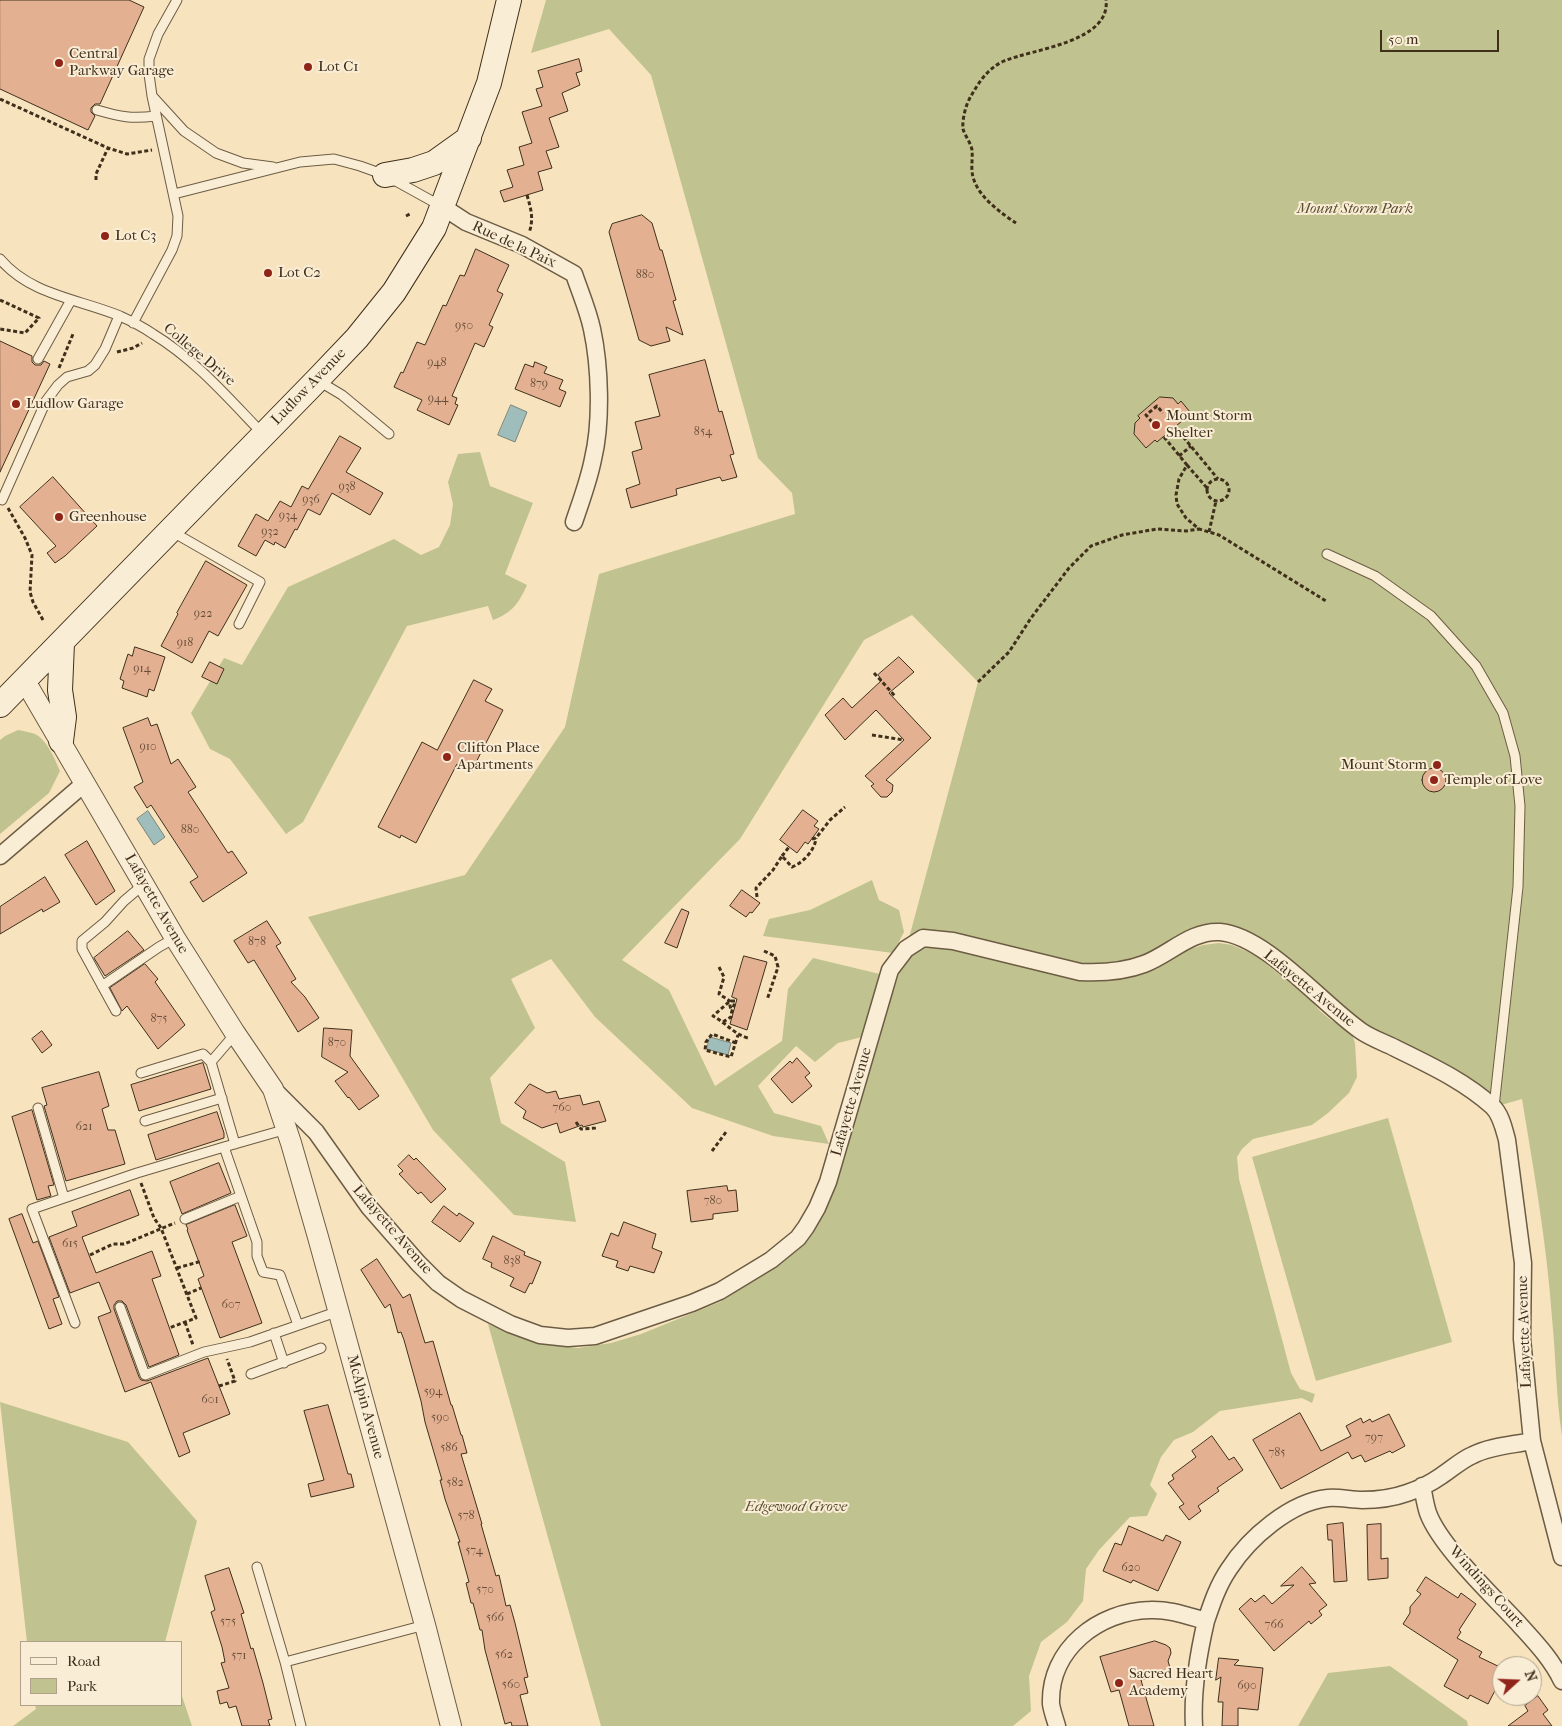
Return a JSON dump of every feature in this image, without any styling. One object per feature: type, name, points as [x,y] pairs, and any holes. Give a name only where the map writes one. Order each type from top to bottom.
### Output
[{"type":"main road","name":"Ludlow Avenue","points":[[0,705],[317,380],[357,338],[394,292],[430,235],[443,207],[489,83],[509,0]]},
{"type":"main road","points":[[385,175],[413,170],[434,163],[469,138]]},
{"type":"main road","points":[[60,740],[64,717],[60,690],[62,643]]},
{"type":"street","name":"Rue de la Paix","points":[[443,207],[466,222],[522,245],[574,274],[592,328],[597,365],[598,395],[598,427],[594,459],[574,522]]},
{"type":"street","name":"Lafayette Avenue","points":[[25,681],[175,938],[273,1089],[316,1132],[369,1207],[438,1283],[461,1300],[510,1324],[540,1335],[568,1338],[595,1336],[692,1303],[720,1291],[772,1260],[798,1238],[818,1208],[828,1182],[890,970],[906,949],[923,938],[953,941],[1080,972],[1122,970],[1144,964],[1164,955],[1189,939],[1203,934],[1218,932],[1233,934],[1246,940],[1276,959],[1345,1020],[1363,1032],[1457,1079],[1494,1107],[1507,1140],[1523,1263],[1522,1339],[1532,1441],[1562,1557]]},
{"type":"street","points":[[0,856],[85,783]]},
{"type":"street","name":"McAlpin Avenue","points":[[273,1089],[287,1129],[338,1311],[451,1726]]},
{"type":"street","points":[[1194,1726],[1194,1692],[1200,1647],[1215,1594],[1229,1569],[1242,1552],[1263,1531],[1286,1513],[1302,1504],[1332,1498],[1362,1500],[1388,1498],[1422,1486],[1474,1454],[1498,1447],[1532,1441]]},
{"type":"street","name":"Windings Court","points":[[1422,1486],[1428,1514],[1454,1553],[1540,1646],[1562,1680]]},
{"type":"street","points":[[1057,1726],[1051,1706],[1052,1689],[1057,1668],[1064,1654],[1077,1639],[1093,1627],[1111,1618],[1131,1612],[1152,1610],[1172,1612],[1206,1621]]},
{"type":"lane","points":[[169,12],[170,0]]},
{"type":"lane","points":[[133,323],[161,272],[177,236],[178,216],[152,96],[149,59],[158,34],[177,0]]},
{"type":"lane","points":[[152,96],[184,132],[216,153],[243,163],[279,167]]},
{"type":"lane","points":[[97,110],[122,118],[156,116]]},
{"type":"lane","points":[[174,194],[300,162],[334,159],[385,175],[443,207]]},
{"type":"lane","name":"College Drive","points":[[0,259],[27,282],[119,316],[153,334],[200,370],[263,434]]},
{"type":"lane","points":[[38,359],[72,300]]},
{"type":"lane","points":[[2,500],[46,401],[58,385],[67,377],[88,371],[95,366],[119,316]]},
{"type":"lane","points":[[317,380],[342,395],[389,434]]},
{"type":"lane","points":[[171,531],[260,582],[239,624]]},
{"type":"lane","points":[[1327,554],[1375,576],[1431,616],[1476,666],[1502,712],[1515,756],[1520,806],[1518,887],[1494,1107]]},
{"type":"lane","points":[[116,1011],[82,949],[82,941],[105,922],[124,901],[144,884]]},
{"type":"lane","points":[[102,986],[175,938]]},
{"type":"lane","points":[[211,1062],[235,1033]]},
{"type":"lane","points":[[141,1074],[203,1054],[211,1062],[235,1144]]},
{"type":"lane","points":[[145,1121],[222,1098]]},
{"type":"lane","points":[[38,1108],[64,1198]]},
{"type":"lane","points":[[75,1323],[32,1209],[137,1173],[287,1129]]},
{"type":"lane","points":[[224,1147],[257,1242],[257,1256],[263,1272],[280,1275],[298,1325]]},
{"type":"lane","points":[[185,1219],[241,1196]]},
{"type":"lane","points":[[120,1306],[145,1375],[197,1355],[250,1342],[338,1311]]},
{"type":"lane","points":[[274,1334],[284,1363]]},
{"type":"lane","points":[[251,1374],[321,1348]]},
{"type":"lane","points":[[257,1567],[285,1662],[301,1726]]},
{"type":"lane","points":[[285,1662],[425,1625]]},
{"type":"path","points":[[1016,223],[999,212],[974,181],[971,164],[972,150],[963,128],[967,103],[981,78],[1003,62],[1080,37],[1100,23],[1107,10],[1106,0]]},
{"type":"path","points":[[0,99],[108,148],[127,154],[152,150]]},
{"type":"path","points":[[96,180],[96,174],[108,148]]},
{"type":"path","points":[[527,195],[533,215],[529,234]]},
{"type":"path","points":[[406,216],[410,214]]},
{"type":"path","points":[[0,300],[39,318],[25,333],[0,330]]},
{"type":"path","points":[[114,353],[133,348],[142,343]]},
{"type":"path","points":[[1152,422],[1146,415],[1157,406],[1163,413]]},
{"type":"path","points":[[1164,437],[1207,488],[1209,497],[1216,501],[1223,501],[1230,494],[1228,484],[1218,479],[1175,427]]},
{"type":"path","points":[[1179,456],[1191,446]]},
{"type":"path","points":[[1187,465],[1182,471],[1177,487],[1177,504],[1186,518],[1199,529]]},
{"type":"path","points":[[1207,488],[1209,483],[1218,479]]},
{"type":"path","points":[[2,500],[12,513],[32,555],[30,592],[43,620]]},
{"type":"path","points":[[1209,532],[1216,501]]},
{"type":"path","points":[[978,682],[1009,652],[1031,618],[1068,568],[1090,546],[1122,535],[1157,529],[1199,529],[1219,535],[1326,600]]},
{"type":"path","points":[[874,673],[895,696]]},
{"type":"path","points":[[872,735],[904,740]]},
{"type":"path","points":[[782,856],[792,867],[802,864],[816,846],[814,839],[844,807]]},
{"type":"path","points":[[758,897],[756,888],[773,870],[789,847]]},
{"type":"path","points":[[764,951],[775,956],[778,967],[767,1000]]},
{"type":"path","points":[[719,967],[724,977],[719,994],[730,1001],[735,1001],[731,1017],[723,1022]]},
{"type":"path","points":[[730,1001],[713,1016],[738,1035],[748,1038]]},
{"type":"path","points":[[736,1043],[712,1034],[706,1042],[705,1050],[731,1057],[736,1043],[738,1035]]},
{"type":"path","points":[[576,1122],[581,1129],[598,1128]]},
{"type":"path","points":[[712,1151],[726,1132]]},
{"type":"path","points":[[137,1173],[154,1218],[161,1228],[196,1318],[169,1328]]},
{"type":"path","points":[[90,1255],[113,1244],[124,1244],[185,1219]]},
{"type":"path","points":[[177,1268],[202,1261]]},
{"type":"path","points":[[186,1294],[201,1288]]},
{"type":"path","points":[[185,1322],[197,1355]]},
{"type":"path","points":[[220,1386],[235,1381],[223,1348]]},
{"type":"green space","name":"Mount Storm Park","points":[[546,0],[1562,0],[1562,1436],[1547,1263],[1522,1099],[1494,1107],[1363,1032],[1302,981],[1218,932],[1101,972],[953,941],[906,949],[978,682],[912,615],[864,640],[740,839],[622,960],[669,990],[715,1086],[782,1041],[788,989],[813,958],[884,975],[866,1036],[838,1043],[815,1062],[796,1046],[758,1086],[774,1113],[821,1126],[829,1144],[773,1136],[692,1108],[595,1017],[551,959],[511,979],[535,1028],[490,1078],[501,1123],[565,1162],[576,1222],[514,1215],[433,1130],[308,917],[465,875],[565,727],[599,574],[795,514],[792,493],[758,458],[651,75],[609,29],[531,53]]},
{"type":"green space","points":[[480,452],[490,486],[533,503],[505,574],[527,585],[524,591],[510,611],[493,620],[488,606],[407,626],[303,822],[286,834],[230,759],[210,749],[191,713],[224,658],[242,665],[288,587],[394,539],[421,555],[439,547],[450,525],[453,504],[448,482],[458,454]]},
{"type":"green space","points":[[18,730],[35,734],[39,737],[50,750],[60,771],[49,793],[0,834],[0,740]]},
{"type":"green space","points":[[872,880],[879,900],[899,910],[904,932],[893,953],[763,936],[769,919],[810,910]]},
{"type":"green space","name":"Edgewood Grove","points":[[1219,943],[1232,945],[1255,955],[1309,998],[1331,1020],[1352,1034],[1355,1043],[1357,1077],[1349,1093],[1312,1125],[1253,1139],[1242,1149],[1237,1157],[1239,1179],[1291,1373],[1300,1389],[1315,1394],[1312,1403],[1302,1398],[1220,1411],[1193,1432],[1174,1440],[1161,1457],[1150,1485],[1157,1494],[1147,1516],[1130,1517],[1099,1550],[1086,1569],[1083,1601],[1067,1622],[1041,1642],[1029,1676],[1031,1711],[1013,1726],[601,1726],[488,1324],[536,1343],[578,1348],[611,1343],[641,1334],[720,1302],[779,1265],[796,1250],[876,1045],[901,967],[910,954],[933,945],[1030,966],[1153,968],[1187,950]]},
{"type":"green space","points":[[1388,1118],[1452,1342],[1316,1381],[1252,1157]]},
{"type":"green space","points":[[0,1402],[128,1442],[197,1521],[165,1641],[27,1641]]},
{"type":"green space","points":[[1390,1666],[1467,1721],[1468,1726],[1298,1726],[1328,1673]]},
{"type":"green space","points":[[182,1696],[192,1726],[13,1726],[36,1709],[35,1706],[182,1706]]},
{"type":"water","points":[[511,405],[527,412],[515,442],[498,435]]},
{"type":"water","points":[[148,811],[165,837],[154,845],[137,819]]},
{"type":"water","points":[[710,1037],[731,1043],[728,1055],[707,1049]]},
{"type":"building","name":"Central Parkway Garage","points":[[0,0],[129,0],[144,7],[100,104],[95,104],[91,108],[91,112],[95,116],[88,130],[0,89]]},
{"type":"building","points":[[579,59],[582,71],[576,73],[580,85],[562,93],[568,111],[549,118],[559,147],[546,151],[552,168],[538,172],[543,190],[504,202],[500,191],[513,187],[507,170],[524,165],[519,147],[532,143],[522,112],[542,106],[536,89],[543,87],[538,71]]},
{"type":"building","points":[[642,215],[652,223],[660,250],[662,250],[676,300],[673,301],[683,335],[666,327],[670,341],[651,346],[639,340],[609,232],[612,224]]},
{"type":"building","points":[[476,249],[509,265],[497,291],[503,294],[489,325],[493,327],[484,347],[475,343],[452,396],[457,398],[455,404],[458,405],[449,425],[417,410],[422,400],[394,387],[401,372],[403,373],[417,342],[425,345],[443,305],[446,306],[460,275],[464,276]]},
{"type":"building","name":"Ludlow Garage","points":[[0,341],[32,356],[32,362],[35,365],[41,365],[44,361],[50,364],[0,472]]},
{"type":"building","points":[[705,360],[719,412],[722,411],[734,454],[730,455],[737,477],[722,481],[720,477],[676,489],[677,495],[631,508],[626,489],[640,484],[632,452],[642,449],[635,422],[660,416],[649,375]]},
{"type":"building","points":[[535,362],[547,367],[544,373],[563,380],[559,389],[566,392],[560,407],[515,389],[525,364],[533,367]]},
{"type":"building","name":"Mount Storm Shelter","points":[[1160,397],[1173,398],[1178,404],[1181,401],[1190,412],[1157,442],[1155,440],[1146,448],[1134,434],[1135,423],[1140,418],[1138,416]]},
{"type":"building","points":[[340,436],[361,448],[346,472],[383,493],[370,515],[332,493],[320,515],[308,509],[285,548],[275,542],[274,545],[265,540],[256,556],[238,546],[256,514],[268,521],[280,501],[291,507],[302,486],[308,489]]},
{"type":"building","name":"Greenhouse","points":[[53,477],[97,526],[55,563],[47,553],[56,546],[20,507]]},
{"type":"building","points":[[206,561],[247,585],[218,636],[209,631],[192,663],[161,646]]},
{"type":"building","points":[[135,647],[165,657],[154,691],[149,689],[147,697],[122,688],[124,681],[120,679],[128,654],[132,656]]},
{"type":"building","points":[[899,657],[914,672],[889,693],[931,738],[886,780],[893,785],[892,792],[887,797],[881,797],[871,786],[874,784],[865,776],[904,740],[876,710],[845,740],[825,715],[843,698],[852,708],[882,680],[878,675]]},
{"type":"building","points":[[210,662],[224,669],[217,684],[202,677]]},
{"type":"building","name":"Clifton Place Apartments","points":[[474,680],[492,689],[485,701],[503,710],[471,772],[457,764],[416,843],[401,835],[400,838],[378,827],[422,742],[437,750]]},
{"type":"building","points":[[148,718],[151,726],[157,724],[171,764],[178,759],[196,787],[188,792],[228,853],[232,851],[247,873],[203,902],[190,882],[198,877],[151,805],[147,808],[134,787],[143,782],[123,728]]},
{"type":"building","name":"Temple of Love","points":[[1434,768],[1442,772],[1446,780],[1442,788],[1434,792],[1426,788],[1422,780],[1426,772]]},
{"type":"building","points":[[803,810],[818,821],[814,826],[819,829],[808,844],[805,842],[797,853],[780,840]]},
{"type":"building","points":[[87,841],[115,891],[96,905],[65,855]]},
{"type":"building","points":[[45,877],[60,902],[43,912],[42,909],[0,934],[0,907]]},
{"type":"building","points":[[742,890],[760,903],[746,917],[730,906]]},
{"type":"building","points":[[682,909],[689,912],[677,948],[665,943]]},
{"type":"building","points":[[267,921],[281,943],[276,946],[296,979],[291,982],[305,997],[319,1018],[298,1032],[254,960],[248,963],[234,941]]},
{"type":"building","points":[[128,931],[144,950],[105,976],[94,958]]},
{"type":"building","points":[[744,956],[767,962],[747,1030],[730,1024],[737,999],[732,997]]},
{"type":"building","points":[[145,964],[158,979],[155,982],[185,1025],[158,1049],[127,1006],[122,1011],[110,988]]},
{"type":"building","points":[[324,1028],[352,1030],[350,1056],[379,1096],[359,1110],[335,1081],[348,1072],[322,1057]]},
{"type":"building","points":[[42,1031],[52,1045],[42,1053],[32,1039]]},
{"type":"building","points":[[797,1058],[810,1073],[805,1077],[812,1086],[792,1103],[771,1079],[790,1061],[792,1063]]},
{"type":"building","points":[[203,1063],[211,1089],[139,1111],[131,1085]]},
{"type":"building","points":[[99,1072],[109,1106],[102,1109],[108,1130],[115,1130],[125,1164],[66,1181],[44,1106],[47,1105],[42,1088]]},
{"type":"building","points":[[530,1084],[547,1093],[556,1091],[559,1099],[580,1095],[583,1105],[599,1101],[606,1121],[583,1127],[582,1125],[560,1133],[557,1123],[542,1128],[523,1118],[526,1111],[515,1103]]},
{"type":"building","points":[[32,1110],[54,1185],[48,1186],[51,1196],[37,1200],[12,1117]]},
{"type":"building","points":[[217,1112],[224,1138],[156,1160],[148,1135]]},
{"type":"building","points":[[409,1155],[414,1160],[416,1158],[446,1189],[431,1203],[421,1192],[418,1194],[399,1174],[403,1171],[398,1166]]},
{"type":"building","points":[[219,1163],[231,1193],[182,1214],[170,1182]]},
{"type":"building","points":[[727,1186],[728,1191],[736,1190],[738,1211],[713,1214],[713,1219],[691,1222],[687,1191]]},
{"type":"building","points":[[130,1190],[139,1215],[82,1237],[96,1273],[152,1251],[161,1276],[152,1279],[179,1355],[149,1367],[126,1305],[122,1301],[117,1301],[114,1309],[139,1377],[141,1380],[147,1381],[208,1358],[230,1414],[183,1433],[190,1452],[179,1457],[151,1382],[125,1392],[98,1317],[111,1312],[99,1282],[70,1293],[49,1237],[77,1226],[72,1212]]},
{"type":"building","points":[[235,1205],[247,1236],[232,1242],[262,1323],[220,1338],[198,1279],[204,1276],[186,1225]]},
{"type":"building","points":[[444,1206],[457,1216],[459,1213],[474,1223],[460,1242],[432,1222]]},
{"type":"building","points":[[22,1214],[33,1243],[38,1241],[59,1297],[53,1299],[62,1324],[49,1329],[9,1219]]},
{"type":"building","points":[[624,1222],[656,1234],[652,1248],[662,1252],[654,1273],[630,1266],[628,1271],[616,1267],[618,1261],[602,1256],[611,1233],[618,1236]]},
{"type":"building","points":[[493,1236],[525,1252],[524,1255],[541,1262],[532,1284],[530,1283],[525,1293],[510,1286],[514,1278],[491,1267],[492,1263],[483,1259]]},
{"type":"building","points":[[377,1259],[403,1298],[410,1294],[425,1343],[433,1341],[467,1453],[461,1454],[496,1576],[499,1575],[506,1606],[510,1605],[515,1623],[528,1677],[524,1678],[528,1693],[520,1695],[528,1726],[512,1726],[511,1722],[505,1724],[485,1650],[482,1630],[480,1630],[466,1583],[469,1582],[458,1542],[460,1542],[445,1499],[440,1480],[442,1480],[404,1340],[401,1332],[398,1333],[390,1304],[385,1308],[361,1270]]},
{"type":"building","points":[[328,1405],[348,1474],[351,1474],[354,1487],[311,1497],[308,1484],[324,1480],[304,1411]]},
{"type":"building","points":[[1300,1413],[1321,1451],[1351,1436],[1346,1426],[1361,1418],[1363,1423],[1370,1419],[1372,1422],[1389,1414],[1405,1446],[1392,1453],[1390,1451],[1365,1462],[1361,1455],[1352,1459],[1348,1452],[1281,1489],[1253,1440]]},
{"type":"building","points":[[1212,1436],[1229,1460],[1234,1457],[1243,1470],[1217,1488],[1219,1491],[1198,1506],[1201,1511],[1189,1520],[1179,1507],[1184,1504],[1168,1483],[1174,1479],[1172,1475],[1196,1457],[1192,1451]]},
{"type":"building","points":[[1343,1523],[1347,1581],[1334,1582],[1332,1540],[1328,1540],[1327,1525]]},
{"type":"building","points":[[1381,1524],[1381,1559],[1388,1558],[1388,1578],[1368,1580],[1367,1525]]},
{"type":"building","points":[[1129,1526],[1163,1541],[1166,1535],[1181,1542],[1158,1591],[1133,1580],[1131,1583],[1103,1571],[1115,1543],[1121,1545]]},
{"type":"building","points":[[1302,1567],[1316,1583],[1309,1584],[1327,1605],[1319,1611],[1322,1615],[1311,1624],[1309,1621],[1274,1651],[1239,1609],[1251,1598],[1255,1602],[1264,1595],[1272,1604],[1294,1585],[1281,1586]]},
{"type":"building","points":[[229,1568],[244,1613],[241,1614],[251,1649],[253,1648],[263,1683],[272,1719],[268,1720],[270,1726],[242,1726],[236,1706],[229,1708],[227,1702],[220,1704],[217,1691],[229,1688],[221,1663],[225,1662],[222,1647],[211,1612],[215,1610],[205,1576]]},
{"type":"building","points":[[1426,1577],[1458,1598],[1461,1593],[1476,1604],[1459,1630],[1461,1632],[1457,1638],[1482,1652],[1479,1657],[1492,1663],[1492,1696],[1488,1704],[1470,1695],[1468,1699],[1444,1686],[1458,1660],[1403,1624],[1410,1613],[1410,1607],[1421,1594],[1417,1591]]},
{"type":"building","name":"Sacred Heart Academy","points":[[1155,1641],[1170,1648],[1171,1653],[1168,1661],[1171,1671],[1141,1680],[1154,1726],[1129,1726],[1119,1690],[1111,1692],[1100,1657]]},
{"type":"building","points":[[1219,1658],[1239,1660],[1234,1665],[1263,1668],[1258,1710],[1238,1708],[1238,1726],[1222,1726],[1223,1702],[1218,1702],[1221,1677],[1216,1680]]},
{"type":"building","points":[[1542,1702],[1548,1710],[1543,1714],[1552,1726],[1508,1726],[1528,1711],[1525,1706],[1542,1706]]},
{"type":"place","name":"Central Parkway Garage","points":[[59,63]]},
{"type":"place","name":"Lot C1","points":[[308,67]]},
{"type":"place","name":"Lot C3","points":[[105,236]]},
{"type":"place","name":"Lot C2","points":[[268,273]]},
{"type":"place","name":"Ludlow Garage","points":[[16,404]]},
{"type":"place","name":"Mount Storm Shelter","points":[[1156,425]]},
{"type":"place","name":"Greenhouse","points":[[59,517]]},
{"type":"place","name":"Clifton Place Apartments","points":[[447,757]]},
{"type":"place","name":"Mount Storm","points":[[1437,765]]},
{"type":"place","name":"Temple of Love","points":[[1434,780]]},
{"type":"place","name":"Sacred Heart Academy","points":[[1119,1683]]}]
